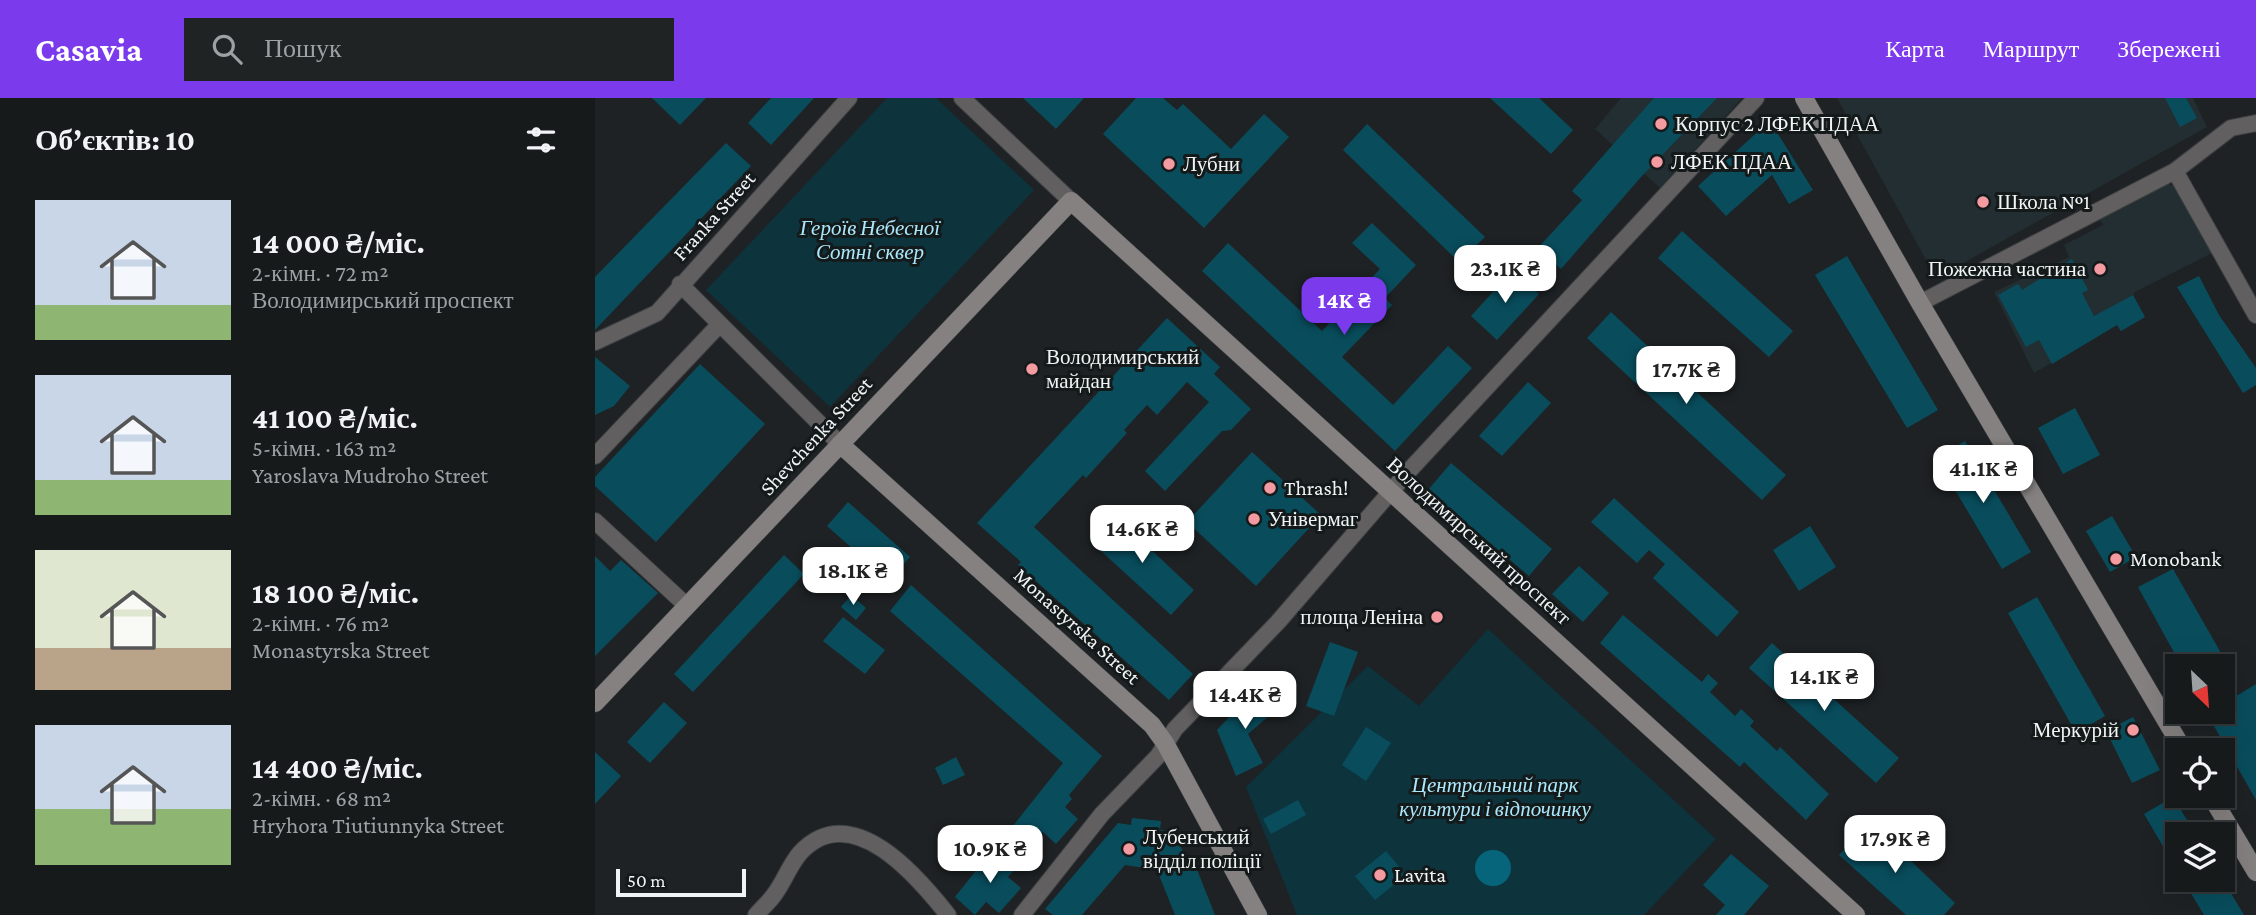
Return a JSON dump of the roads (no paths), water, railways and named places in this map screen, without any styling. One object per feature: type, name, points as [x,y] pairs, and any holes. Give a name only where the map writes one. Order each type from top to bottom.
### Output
[{"type":"main road","points":[[1804,98],[1920,303],[2177,738]]},
{"type":"main road","name":"Shevchenka Street","points":[[595,703],[1071,201]]},
{"type":"main road","name":"Володимирський проспект","points":[[1071,201],[1856,915]]},
{"type":"main road","name":"Monastyrska Street","points":[[840,444],[1152,725],[1165,743],[1258,915]]},
{"type":"main road","points":[[2218,808],[2256,872]]},
{"type":"street","name":"Franka Street","points":[[595,342],[657,313],[849,98]]},
{"type":"street","points":[[962,98],[1071,201]]},
{"type":"street","points":[[1022,915],[1103,814],[1158,755],[1175,729],[1278,622],[1390,491],[1756,98]]},
{"type":"street","points":[[1920,303],[2175,171],[2231,128],[2256,123]]},
{"type":"street","points":[[2175,171],[2256,315]]},
{"type":"street","points":[[680,285],[840,444]]},
{"type":"street","points":[[595,456],[720,324]]},
{"type":"street","points":[[595,521],[687,606]]},
{"type":"street","points":[[756,915],[774,895],[794,861],[809,845],[828,836],[850,835],[871,842],[902,862],[948,915]]},
{"type":"street","points":[[769,915],[774,895]]},
{"type":"water","points":[[1493,850],[1505,856],[1511,868],[1505,880],[1493,886],[1481,880],[1475,868],[1481,856]]},
{"type":"place","name":"Корпус 2 ЛФЕК ПДАА","points":[[1661,124]]},
{"type":"place","name":"ЛФЕК ПДАА","points":[[1657,162]]},
{"type":"place","name":"Лубни","points":[[1169,164]]},
{"type":"place","name":"Школа №1","points":[[1983,202]]},
{"type":"place","name":"Пожежна частина","points":[[2100,269]]},
{"type":"place","name":"Володимирський майдан","points":[[1032,369]]},
{"type":"place","name":"Thrash!","points":[[1270,488]]},
{"type":"place","name":"Універмаг","points":[[1254,519]]},
{"type":"place","name":"Monobank","points":[[2116,559]]},
{"type":"place","name":"площа Леніна","points":[[1437,617]]},
{"type":"place","name":"Меркурій","points":[[2133,730]]},
{"type":"place","name":"Лубенський відділ поліції","points":[[1129,849]]},
{"type":"place","name":"Lavita","points":[[1380,875]]},
{"type":"park label","name":"Героїв Небесної Сотні сквер","points":[[870,240]]},
{"type":"park label","name":"Центральний парк культури і відпочинку","points":[[1495,797]]}]
